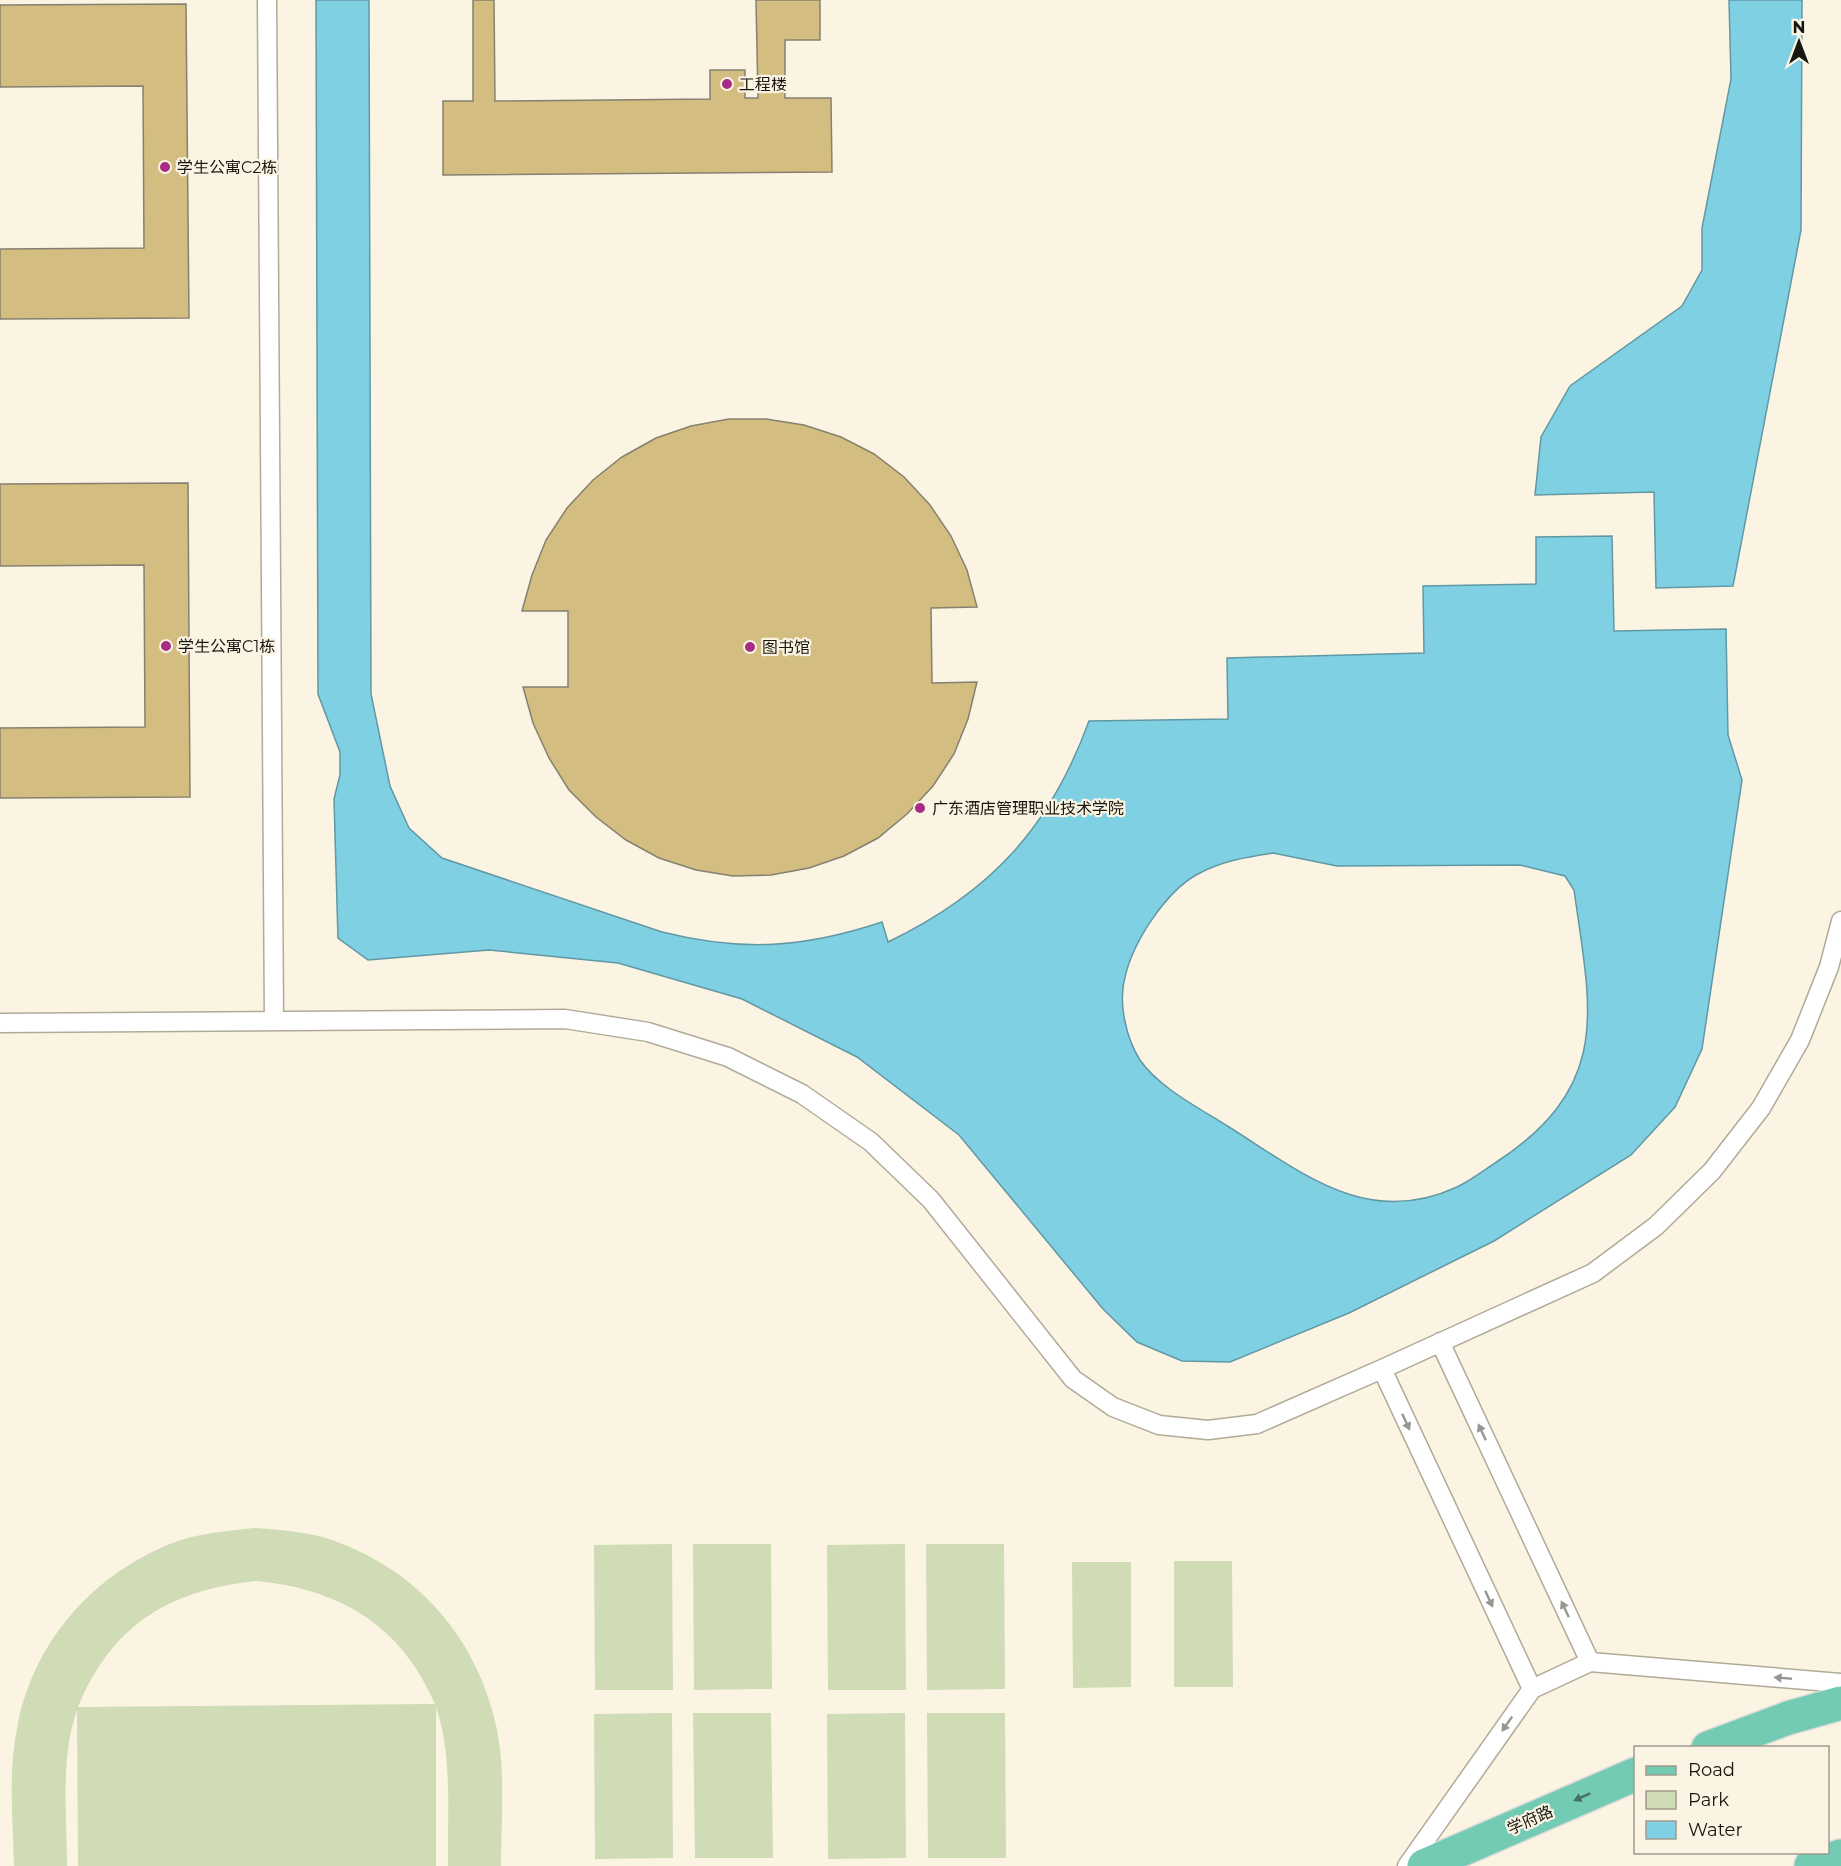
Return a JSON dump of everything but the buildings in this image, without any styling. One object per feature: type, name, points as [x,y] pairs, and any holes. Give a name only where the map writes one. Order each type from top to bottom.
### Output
[{"type":"main road","points":[[1713,1746],[1788,1718],[1841,1703]]},
{"type":"main road","name":"学府路","points":[[1424,1866],[1634,1774]]},
{"type":"main road","points":[[1811,1866],[1841,1856]]},
{"type":"lane","points":[[267,0],[274,1021]]},
{"type":"lane","points":[[0,1023],[565,1019],[648,1032],[728,1058],[802,1094],[871,1142],[931,1200],[1073,1378],[1113,1407],[1159,1425],[1208,1430],[1257,1424],[1382,1369],[1593,1272],[1656,1226],[1712,1171],[1761,1108],[1800,1040],[1829,967],[1841,921]]},
{"type":"lane","points":[[1440,1342],[1590,1662]]},
{"type":"lane","points":[[1382,1369],[1532,1689]]},
{"type":"lane","points":[[1407,1866],[1532,1689],[1590,1662],[1841,1683]]},
{"type":"green space","points":[[255,1528],[319,1536],[369,1556],[420,1592],[460,1638],[487,1694],[496,1725],[502,1777],[501,1866],[448,1866],[447,1766],[436,1707],[436,1866],[78,1866],[77,1710],[66,1767],[67,1866],[14,1866],[12,1780],[14,1746],[25,1698],[36,1669],[51,1642],[91,1594],[115,1574],[141,1558],[191,1537]],"holes":[[[256,1581],[315,1592],[341,1603],[386,1632],[421,1676],[435,1704],[78,1707],[92,1678],[126,1633],[170,1603],[196,1593]]]},
{"type":"green space","points":[[672,1544],[673,1690],[595,1690],[594,1545]]},
{"type":"green space","points":[[693,1544],[771,1544],[772,1689],[694,1690]]},
{"type":"green space","points":[[905,1544],[906,1690],[828,1690],[827,1545]]},
{"type":"green space","points":[[926,1544],[1004,1544],[1005,1689],[927,1690]]},
{"type":"green space","points":[[1174,1561],[1232,1561],[1233,1687],[1174,1687]]},
{"type":"green space","points":[[1072,1562],[1131,1562],[1131,1687],[1073,1688]]},
{"type":"green space","points":[[672,1713],[673,1858],[595,1859],[594,1714]]},
{"type":"green space","points":[[693,1713],[771,1713],[773,1858],[695,1858]]},
{"type":"green space","points":[[905,1713],[906,1858],[828,1859],[827,1714]]},
{"type":"green space","points":[[927,1713],[1005,1713],[1006,1858],[928,1858]]},
{"type":"water","points":[[316,0],[369,0],[371,694],[390,786],[409,828],[442,858],[662,932],[691,938],[719,943],[746,944],[799,942],[853,931],[882,922],[888,942],[957,902],[986,879],[1012,853],[1035,825],[1055,794],[1089,721],[1228,719],[1227,658],[1424,653],[1423,586],[1536,584],[1536,537],[1612,536],[1614,631],[1726,629],[1728,735],[1742,780],[1702,1049],[1675,1107],[1631,1155],[1494,1241],[1349,1313],[1230,1362],[1182,1361],[1137,1342],[1103,1309],[959,1135],[857,1057],[742,999],[618,963],[489,950],[368,960],[338,938],[334,799],[340,775],[340,752],[318,694]],"holes":[[[1273,853],[1337,866],[1520,865],[1565,876],[1574,890],[1588,1009],[1585,1043],[1576,1075],[1560,1105],[1533,1134],[1467,1182],[1424,1198],[1394,1202],[1364,1198],[1336,1190],[1309,1177],[1169,1089],[1140,1060],[1127,1031],[1122,998],[1129,963],[1152,920],[1184,883],[1205,870],[1224,863]]]},
{"type":"water","points":[[1729,0],[1802,0],[1801,230],[1733,586],[1656,588],[1654,492],[1535,495],[1541,437],[1570,386],[1682,306],[1702,270],[1702,228],[1731,79]]},
{"type":"place","name":"工程楼","points":[[727,84]]},
{"type":"place","name":"学生公寓C2栋","points":[[165,167]]},
{"type":"place","name":"学生公寓C1栋","points":[[166,646]]},
{"type":"place","name":"图书馆","points":[[750,647]]},
{"type":"place","name":"广东酒店管理职业技术学院","points":[[920,808]]}]
